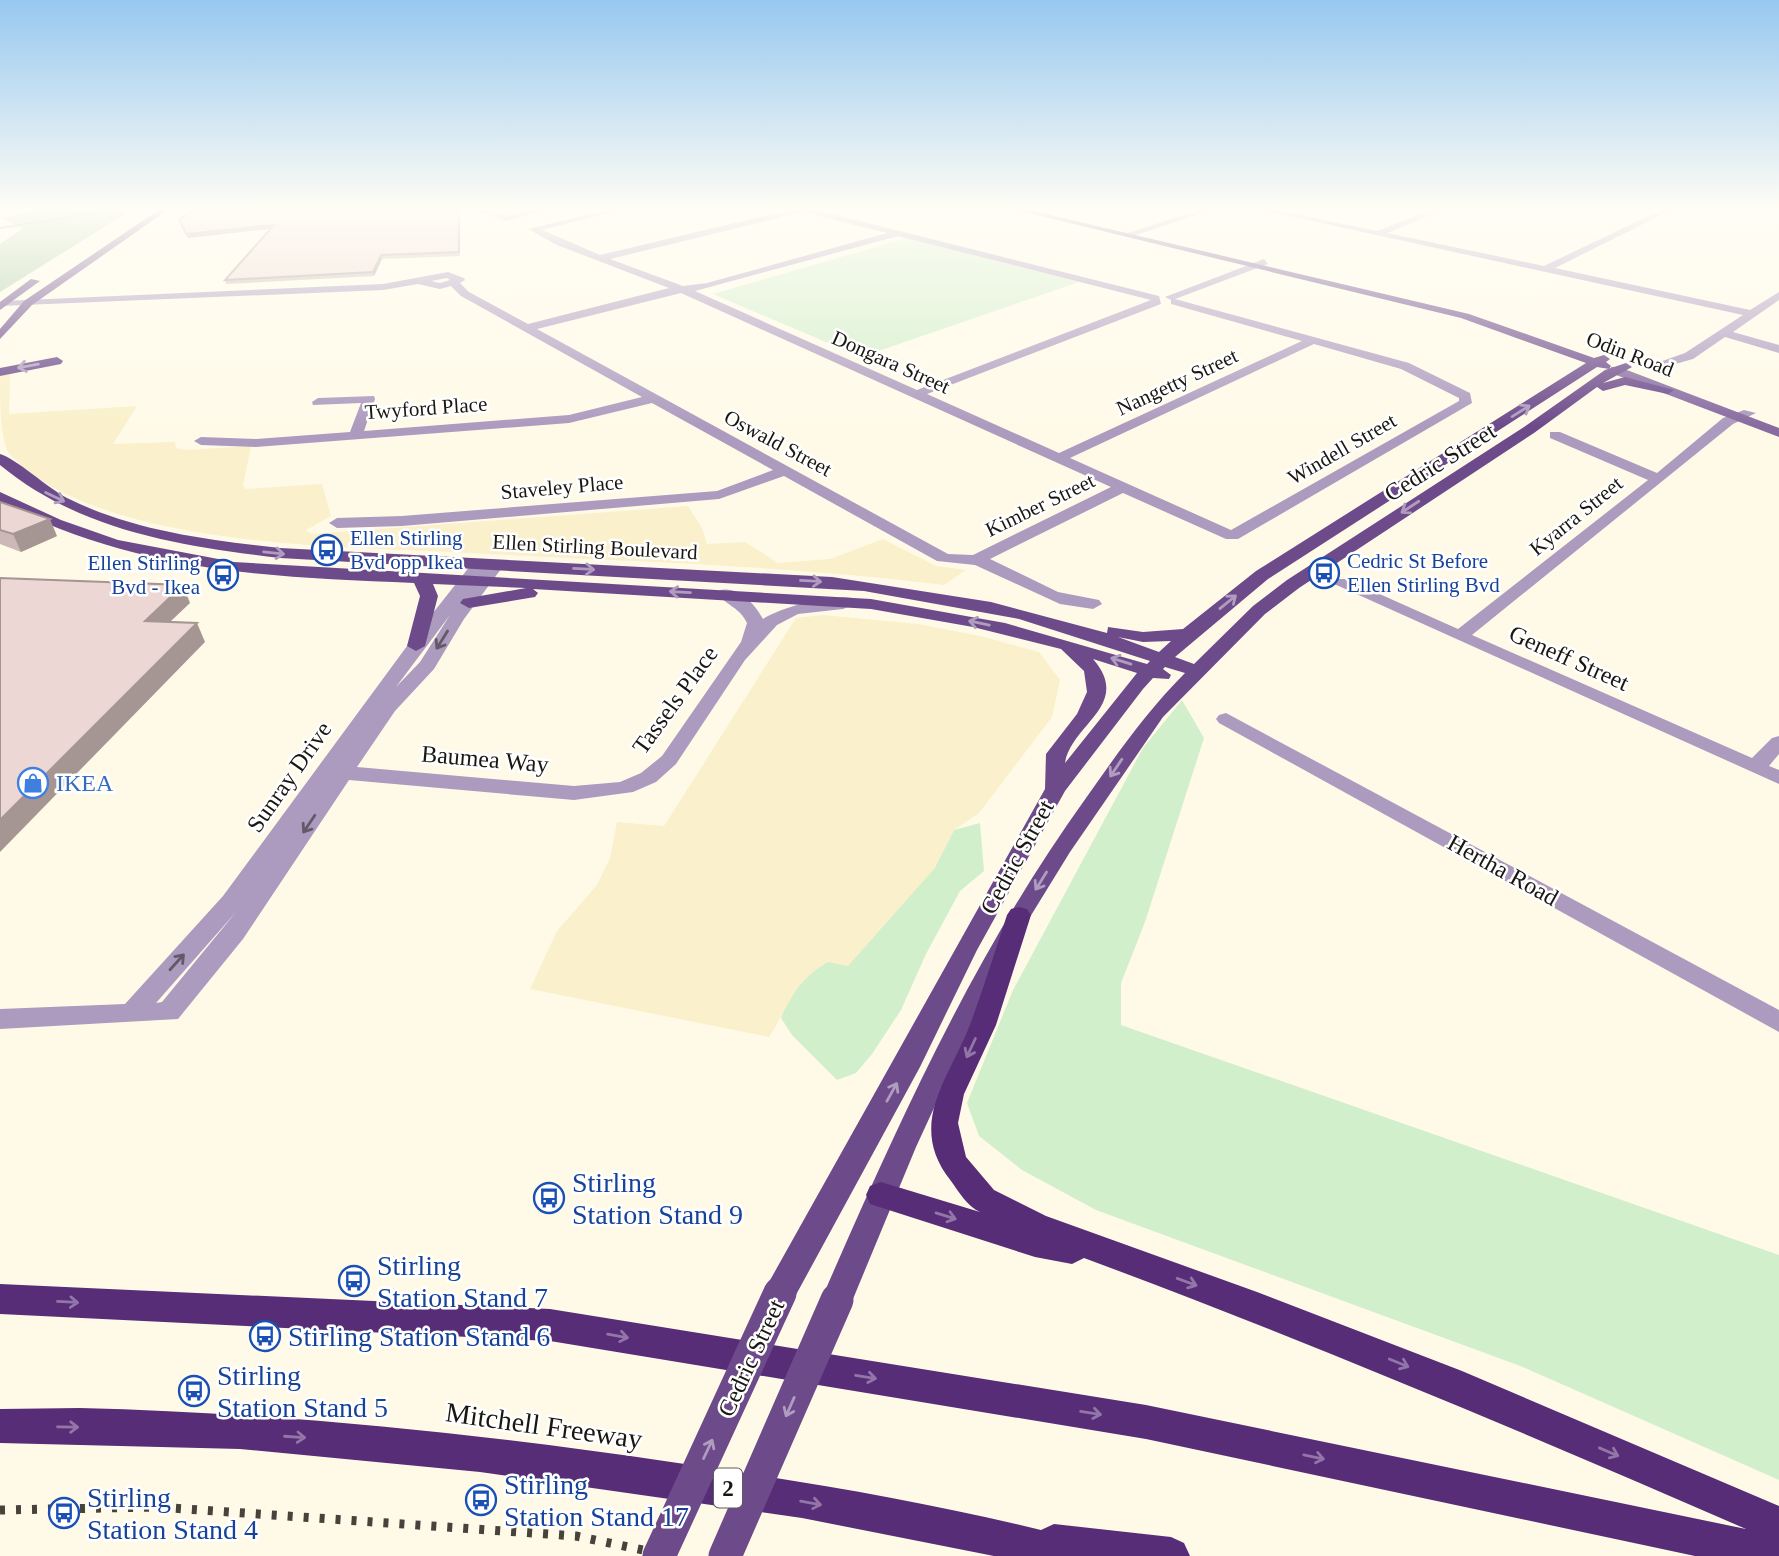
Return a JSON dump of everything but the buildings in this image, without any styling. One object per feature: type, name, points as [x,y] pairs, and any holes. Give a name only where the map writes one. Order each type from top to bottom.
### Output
[{"type":"highway","points":[[1019,915],[983,1025],[950,1094],[944,1124],[953,1161],[983,1199],[1036,1226],[1257,1307],[1462,1388],[1779,1525]]},
{"type":"highway","points":[[881,1195],[1035,1243],[1123,1258]]},
{"type":"highway","points":[[0,1299],[550,1325],[1146,1422],[1779,1555]]},
{"type":"highway","name":"Mitchell Freeway","points":[[0,1426],[198,1429],[453,1448],[722,1487],[1003,1538],[1071,1556]]},
{"type":"highway","points":[[1003,1538],[1171,1556]]},
{"type":"main road","points":[[1,306],[35,282]]},
{"type":"main road","points":[[0,337],[32,305],[64,282]]},
{"type":"main road","name":"Odin Road","points":[[1336,282],[1461,310],[1776,428]]},
{"type":"main road","name":"Cedric Street","points":[[659,1556],[787,1279],[1056,789],[1156,665],[1188,634],[1262,575],[1591,368],[1599,360]]},
{"type":"main road","points":[[0,372],[57,361]]},
{"type":"main road","name":"Odin Road","points":[[1621,368],[1668,390],[1743,415]]},
{"type":"main road","name":"Cedric Street","points":[[725,1556],[881,1195],[962,1019],[1019,915],[1142,729],[1259,610],[1293,584],[1621,368]]},
{"type":"main road","points":[[1569,403],[1608,385],[1625,381],[1668,390]]},
{"type":"main road","name":"Ellen Stirling Boulevard","points":[[2,462],[37,488],[84,511],[141,530],[203,543],[604,587],[851,602],[945,615],[1156,665],[1191,677]]},
{"type":"main road","name":"Ellen Stirling Boulevard","points":[[0,496],[68,529],[174,557],[249,568],[419,578],[482,572],[832,582],[891,589],[1002,610],[1084,632],[1156,665]]},
{"type":"main road","points":[[416,646],[429,596],[428,589],[419,578]]},
{"type":"main road","points":[[469,603],[518,595],[566,594],[604,587]]},
{"type":"main road","points":[[1002,610],[1143,637],[1188,634]]},
{"type":"main road","points":[[1045,638],[1075,653],[1098,677],[1091,710],[1056,755],[1056,789]]},
{"type":"street","points":[[1,306],[383,287],[430,282]]},
{"type":"street","points":[[425,283],[460,288],[460,282]]},
{"type":"street","name":"Dongara Street","points":[[664,282],[1232,536]]},
{"type":"street","points":[[528,328],[663,292],[724,282]]},
{"type":"street","points":[[1087,282],[1156,300],[1172,300],[1312,341]]},
{"type":"street","points":[[1172,300],[1216,282]]},
{"type":"street","points":[[1605,282],[1751,313]]},
{"type":"street","name":"Oswald Street","points":[[460,288],[652,399],[943,558],[958,561],[977,559],[1073,603],[1093,604]]},
{"type":"street","points":[[1658,367],[1689,356],[1779,295]]},
{"type":"street","points":[[917,394],[1156,300]]},
{"type":"street","points":[[1722,332],[1779,349]]},
{"type":"street","name":"Windell Street","points":[[1232,536],[1466,403],[1465,396],[1405,366],[1312,341]]},
{"type":"street","name":"Nangetty Street","points":[[1059,458],[1312,341]]},
{"type":"street","name":"Twyford Place","points":[[201,441],[256,443],[569,419],[652,399]]},
{"type":"street","points":[[318,402],[369,400],[356,434]]},
{"type":"street","name":"Kyarra Street","points":[[1460,636],[1656,478],[1743,415]]},
{"type":"street","points":[[1720,430],[1776,428]]},
{"type":"street","points":[[1555,435],[1656,478]]},
{"type":"street","name":"Staveley Place","points":[[337,523],[402,521],[707,496],[731,491],[786,470]]},
{"type":"street","name":"Kimber Street","points":[[977,559],[1121,488]]},
{"type":"street","name":"Sunray Drive","points":[[132,1013],[231,902],[335,771],[427,665],[469,603],[482,572]]},
{"type":"street","name":"Sunray Drive","points":[[132,1013],[169,1012],[234,933],[416,646],[482,572]]},
{"type":"street","name":"Geneff Street","points":[[1340,583],[1779,778]]},
{"type":"street","name":"Tassels Place","points":[[726,594],[748,607],[756,623],[750,642]]},
{"type":"street","name":"Tassels Place","points":[[638,785],[658,773],[669,761],[750,642],[785,613],[851,602]]},
{"type":"street","name":"Hertha Road","points":[[1226,719],[1779,1022]]},
{"type":"street","points":[[1755,768],[1779,742]]},
{"type":"street","name":"Baumea Way","points":[[335,771],[573,793],[611,793],[638,785]]},
{"type":"street","points":[[0,1019],[132,1013]]},
{"type":"green space","points":[[0,282],[17,282],[0,292]]},
{"type":"green space","points":[[756,282],[1079,282],[861,357],[713,294]]},
{"type":"green space","points":[[1182,700],[1204,738],[1145,922],[1121,983],[1121,1025],[1779,1255],[1779,1480],[1523,1367],[1096,1210],[1022,1170],[979,1136],[967,1103],[1013,990],[1143,748]]},
{"type":"green space","points":[[980,823],[984,871],[960,891],[926,954],[901,1010],[872,1054],[856,1073],[837,1080],[792,1035],[781,1018],[788,998],[807,974],[828,962],[934,869],[954,830]]},
{"type":"sand","points":[[10,373],[9,414],[137,406],[113,444],[175,442],[176,448],[186,450],[251,446],[243,486],[246,489],[322,484],[331,516],[306,530],[312,534],[688,506],[702,528],[707,544],[745,542],[778,563],[830,559],[883,539],[936,566],[966,570],[944,585],[750,567],[325,546],[205,533],[146,522],[91,505],[44,482],[8,452],[2,426],[0,375]]},
{"type":"sand","points":[[823,615],[918,624],[980,636],[1039,652],[1060,680],[1052,717],[979,813],[954,830],[934,869],[848,966],[828,962],[807,978],[793,995],[769,1037],[530,989],[557,931],[597,885],[610,858],[617,822],[664,826],[796,618]]},
{"type":"railway","points":[[0,1510],[157,1507],[576,1536],[672,1556]]},
{"type":"place","name":"Ellen Stirling Bvd opp Ikea","points":[[327,550]]},
{"type":"place","name":"Cedric St Before Ellen Stirling Bvd","points":[[1324,573]]},
{"type":"place","name":"Ellen Stirling Bvd - Ikea","points":[[223,575]]},
{"type":"place","name":"IKEA","points":[[33,783]]},
{"type":"place","name":"Stirling Station Stand 9","points":[[549,1198]]},
{"type":"place","name":"Stirling Station Stand 7","points":[[354,1281]]},
{"type":"place","name":"Stirling Station Stand 6","points":[[265,1336]]},
{"type":"place","name":"Stirling Station Stand 5","points":[[194,1391]]},
{"type":"place","name":"Stirling Station Stand 17","points":[[481,1500]]},
{"type":"place","name":"Stirling Station Stand 4","points":[[64,1513]]}]
